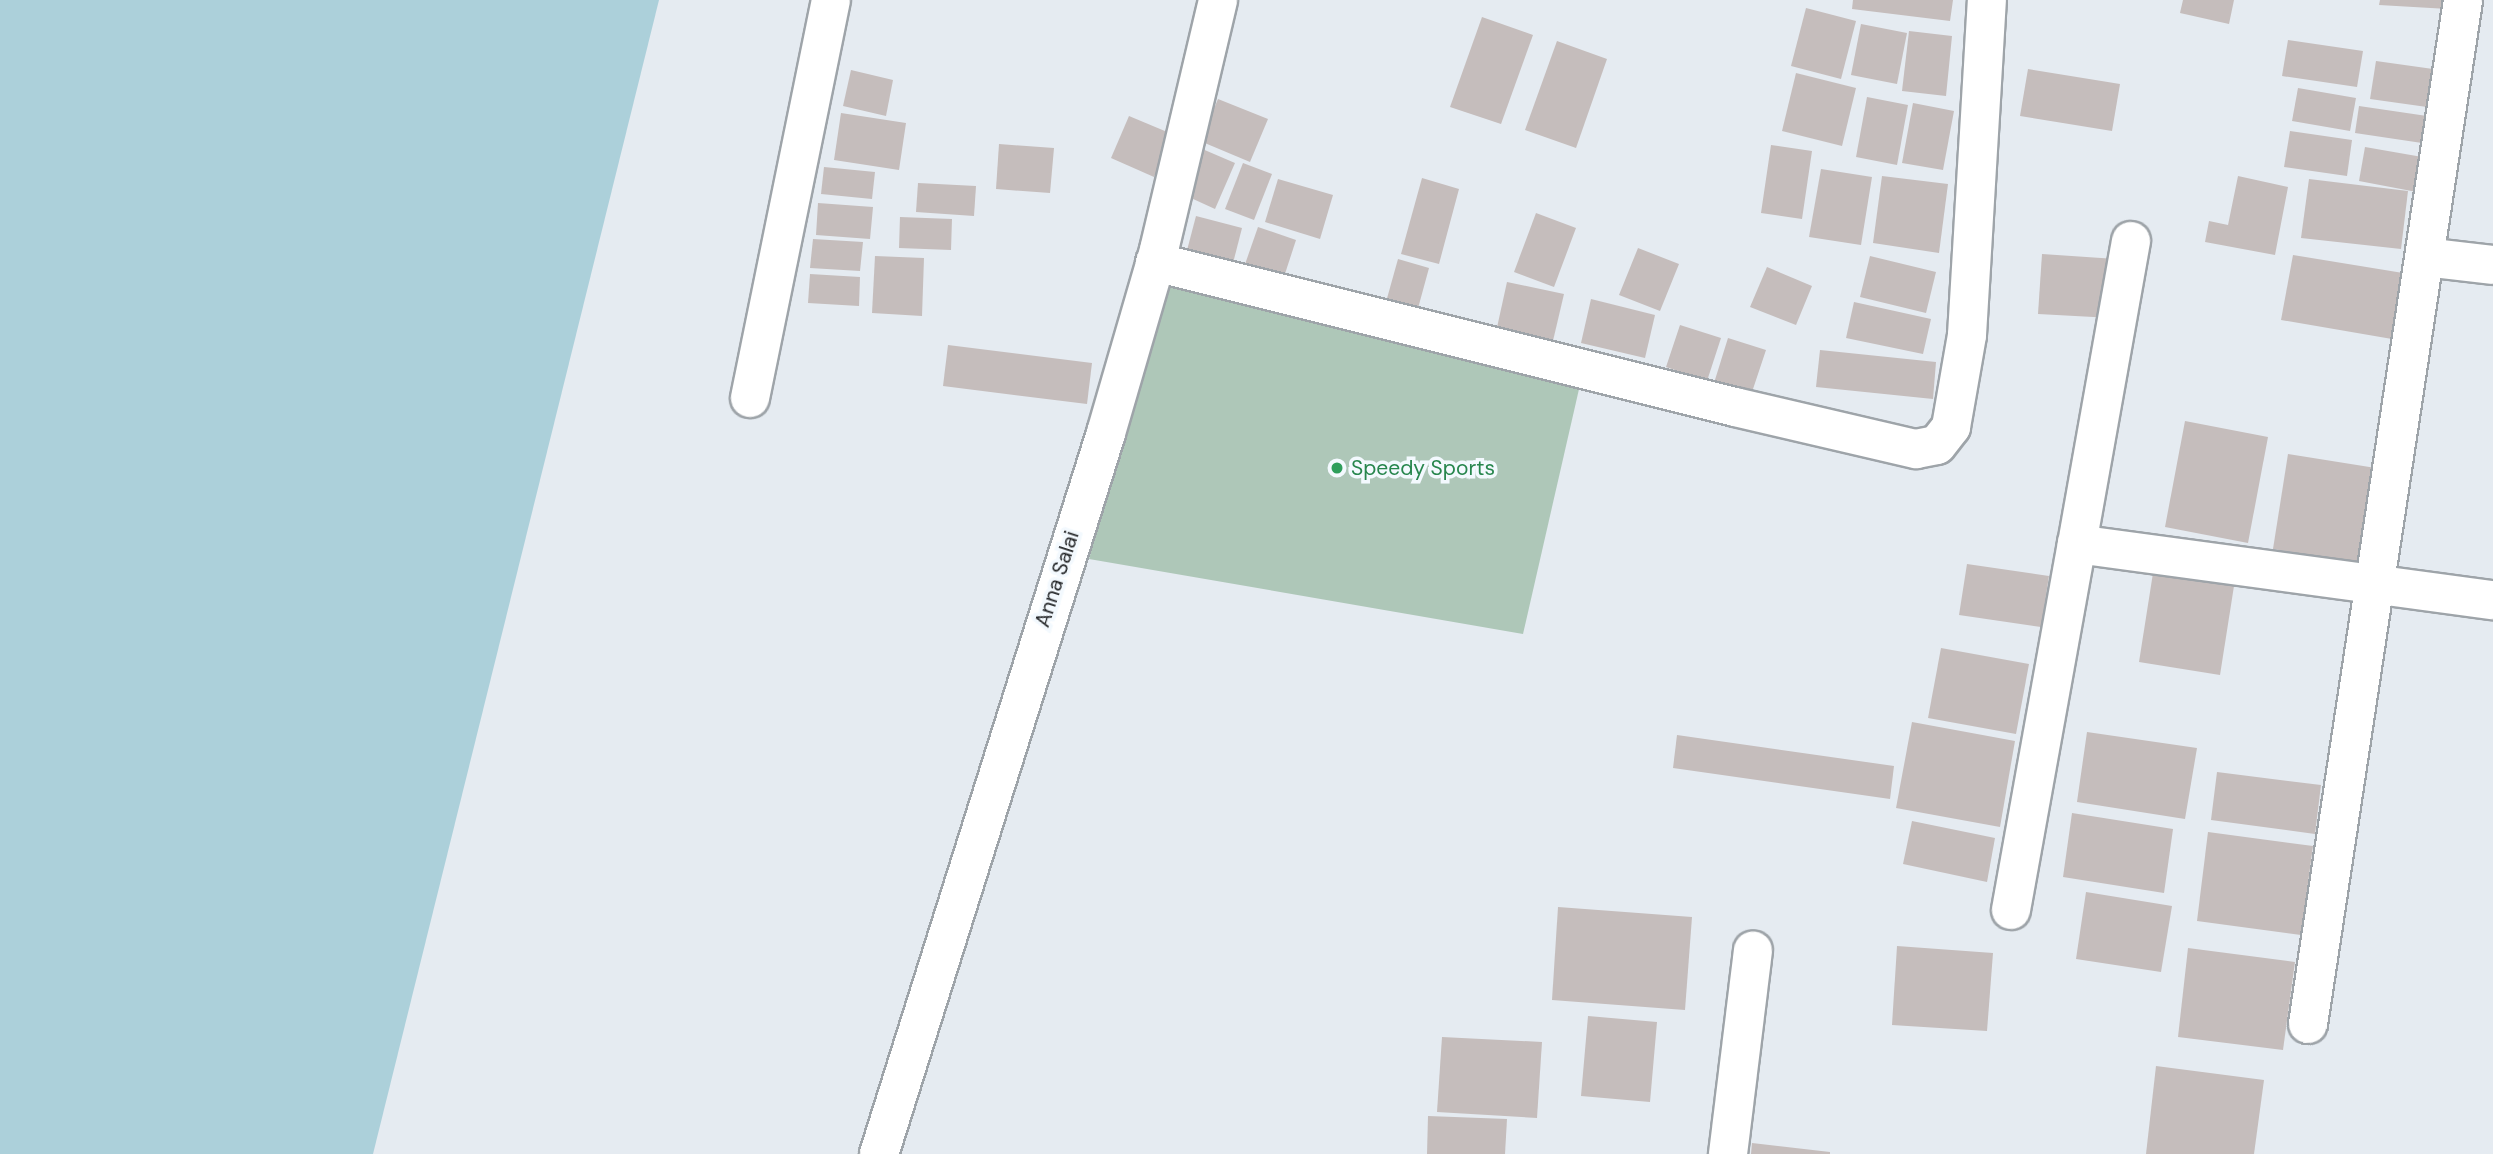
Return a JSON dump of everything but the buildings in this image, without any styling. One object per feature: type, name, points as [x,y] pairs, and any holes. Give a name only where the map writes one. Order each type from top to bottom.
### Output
[{"type":"street","points":[[750,398],[831,0]]},
{"type":"street","name":"Anna Salai","points":[[879,1154],[1155,262],[1218,0]]},
{"type":"street","points":[[1155,262],[1787,419],[1916,449],[1937,445],[1951,427],[1967,335],[1987,0]]},
{"type":"street","points":[[2308,1024],[2463,0]]},
{"type":"street","points":[[2011,910],[2131,241]]},
{"type":"street","points":[[2424,257],[2493,265]]},
{"type":"street","points":[[2077,544],[2493,600]]},
{"type":"street","points":[[1728,1154],[1753,951]]},
{"type":"green space","name":"Speedy Sports","points":[[1162,284],[1582,376],[1523,634],[1089,559]]},
{"type":"water","points":[[0,0],[659,0],[373,1154],[0,1154]]},
{"type":"place","name":"Speedy Sports","points":[[1337,468]]}]
